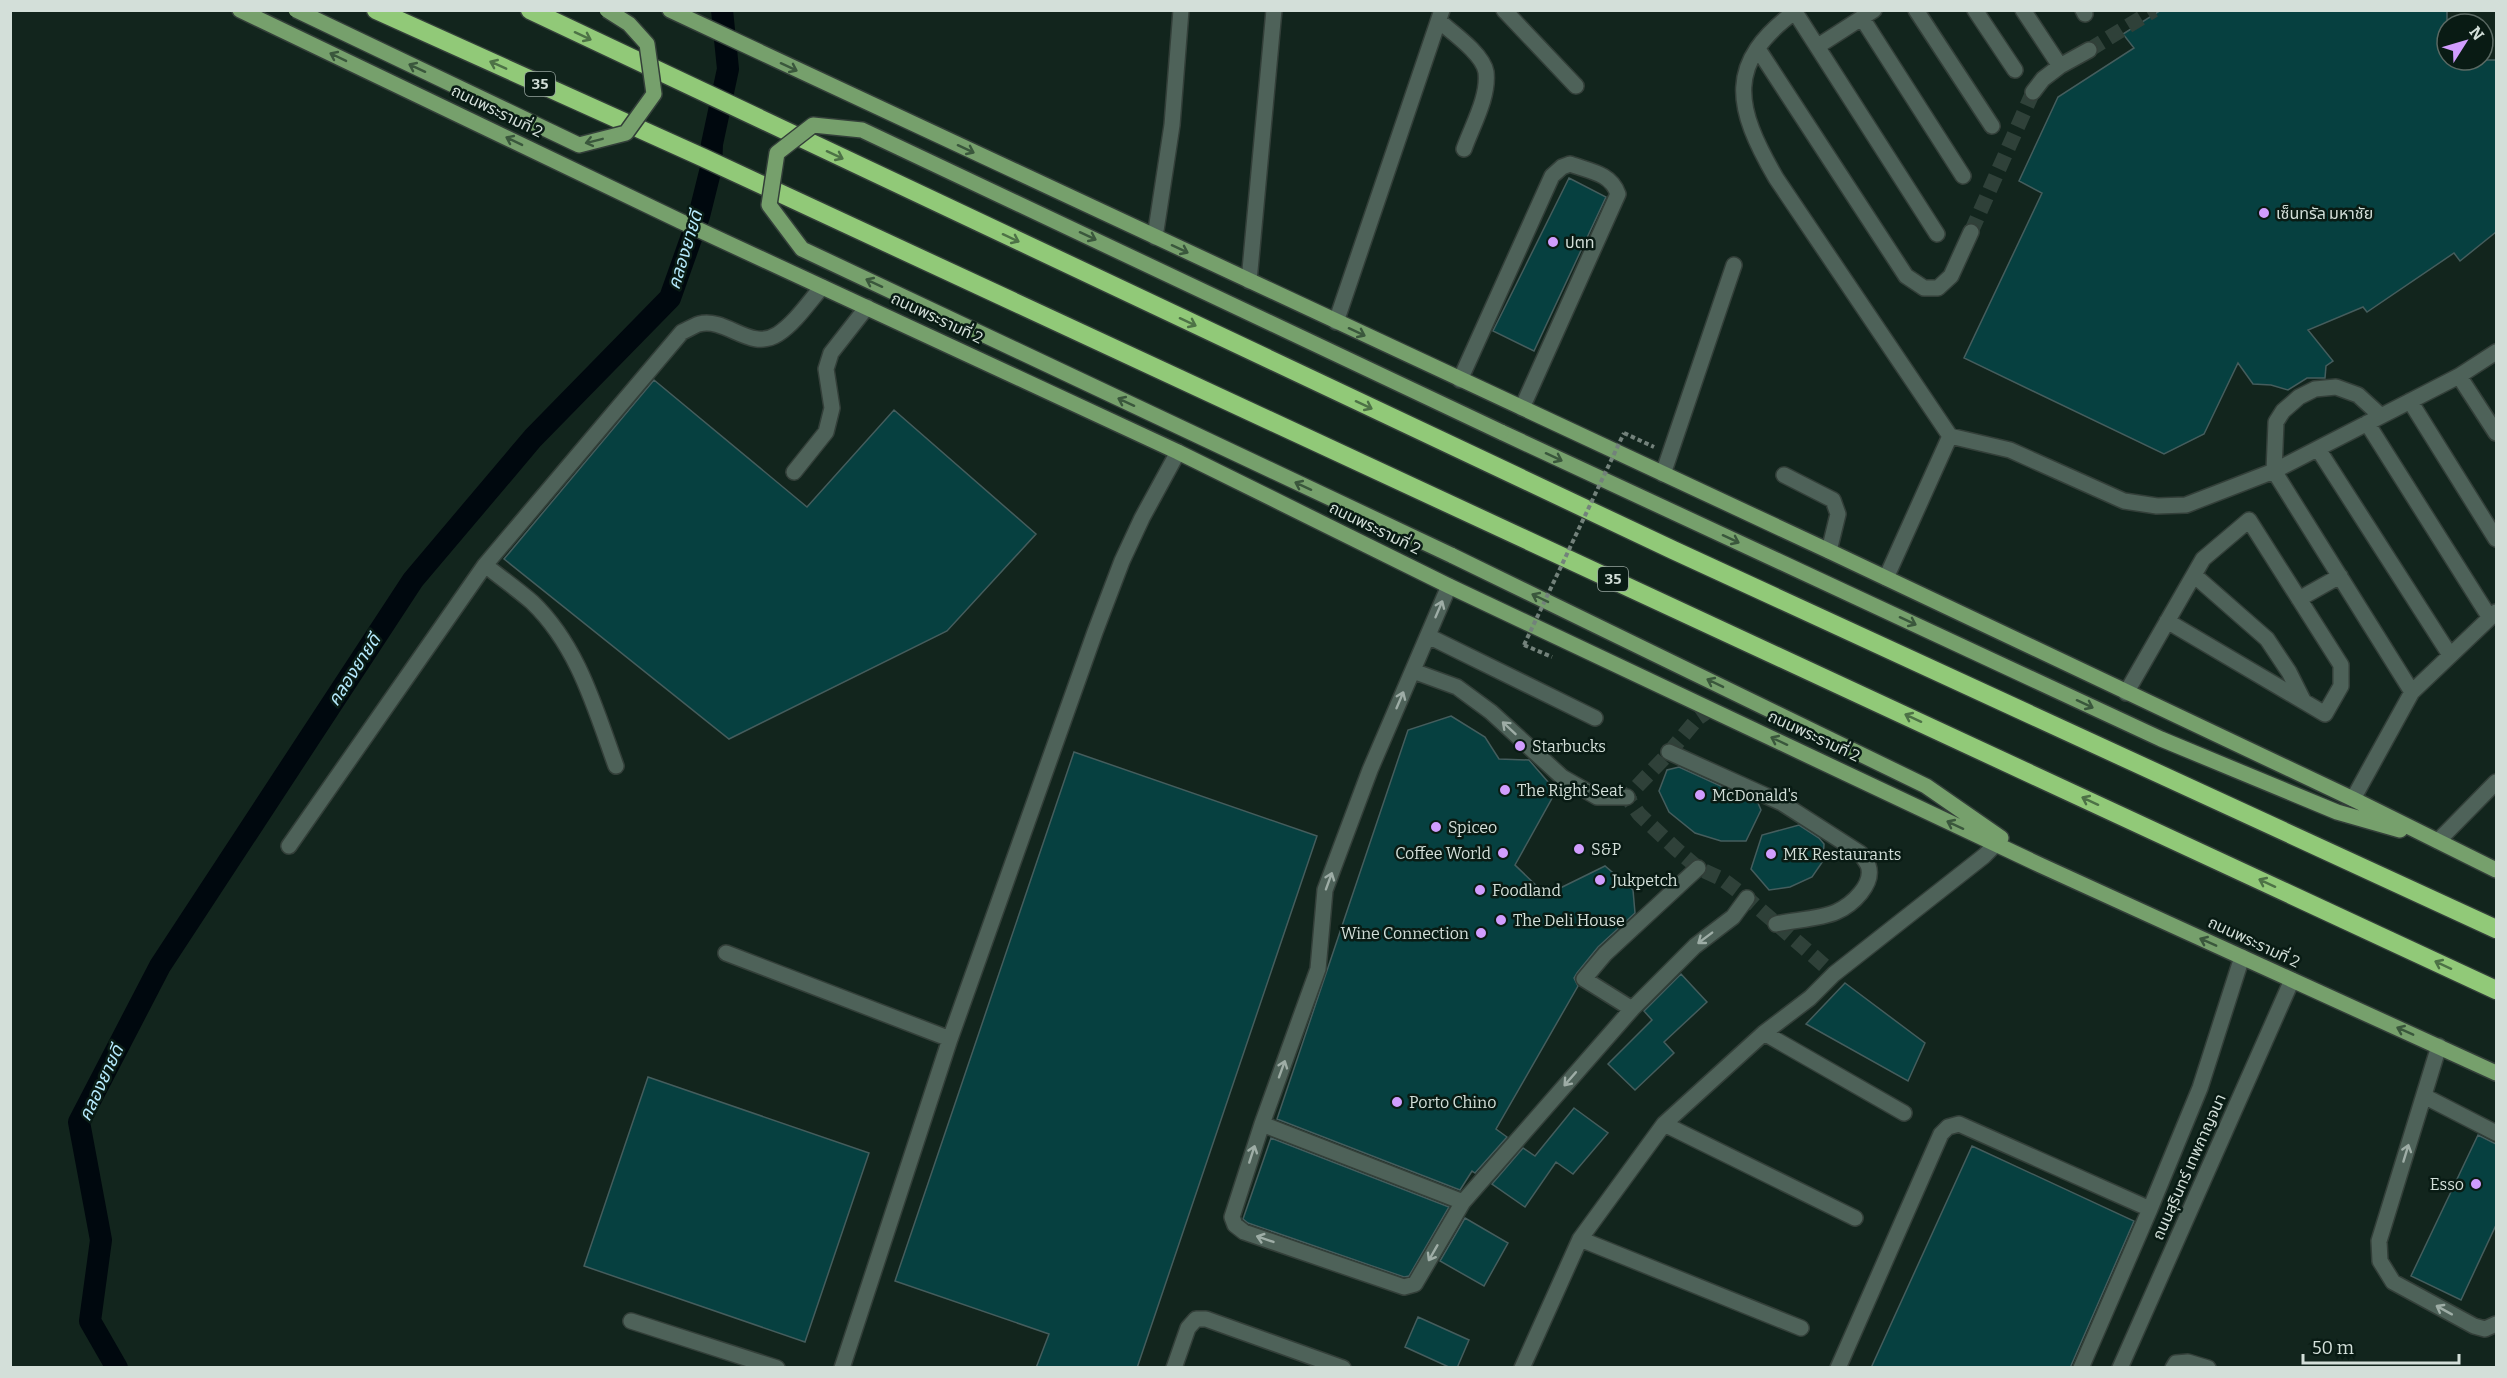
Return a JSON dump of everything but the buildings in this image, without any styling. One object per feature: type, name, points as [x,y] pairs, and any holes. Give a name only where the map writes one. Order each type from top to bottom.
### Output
[{"type":"highway","name":"35","points":[[376,10],[704,158],[2496,990]]},
{"type":"highway","points":[[530,10],[1673,550],[2496,929]]},
{"type":"main road","name":"ถนนพระรามที่ 2","points":[[240,10],[681,221],[1178,452],[1449,586],[2040,865],[2496,1073]]},
{"type":"main road","points":[[296,10],[579,145],[626,133],[654,94],[647,44],[629,24],[607,10]]},
{"type":"main road","points":[[670,10],[1829,551],[2353,799],[2496,870]]},
{"type":"main road","points":[[2040,865],[1926,786],[1450,555],[802,249],[769,205],[777,153],[813,125],[862,130],[2161,740],[2337,812],[2438,842]]},
{"type":"street","points":[[1155,237],[1172,125],[1181,10]]},
{"type":"street","points":[[1249,282],[1274,10]]},
{"type":"street","points":[[1504,10],[1576,86]]},
{"type":"street","points":[[1916,10],[1992,126]]},
{"type":"street","points":[[1975,10],[2015,70]]},
{"type":"street","points":[[2022,10],[2060,66]]},
{"type":"street","points":[[1937,234],[1796,11],[1768,34],[1743,76],[1743,97],[1755,141],[1776,178],[1950,436],[2010,450],[2124,501],[2157,506],[2186,505],[2274,471],[2459,376],[2496,352]]},
{"type":"street","points":[[1818,46],[1868,14],[1963,176]]},
{"type":"street","points":[[1336,322],[1441,16],[1471,48],[1486,71],[1484,93],[1464,148]]},
{"type":"street","points":[[1758,49],[1906,276],[1924,288],[1938,288],[1951,276],[1971,232]]},
{"type":"street","points":[[2033,92],[2043,79],[2060,66],[2089,50]]},
{"type":"street","points":[[1460,380],[1552,176],[1562,167],[1570,164],[1609,178],[1618,194],[1522,408]]},
{"type":"street","points":[[1663,474],[1734,265]]},
{"type":"street","points":[[289,846],[484,565],[682,332],[699,324],[715,324],[760,341],[786,328],[822,287]]},
{"type":"street","points":[[794,472],[826,432],[832,408],[826,369],[831,353],[867,307]]},
{"type":"street","points":[[2459,376],[2496,433]]},
{"type":"street","points":[[2381,416],[2358,395],[2336,387],[2315,389],[2299,397],[2283,411],[2276,422],[2274,471],[2412,693]]},
{"type":"street","points":[[2410,401],[2496,539]]},
{"type":"street","points":[[2353,799],[2412,693],[2493,615],[2367,423]]},
{"type":"street","points":[[1886,578],[1950,436]]},
{"type":"street","points":[[2318,449],[2450,655]]},
{"type":"street","points":[[842,1368],[950,1039],[1122,561],[1142,518],[1178,452]]},
{"type":"street","points":[[1784,475],[1833,500],[1839,514],[1829,551]]},
{"type":"street","points":[[2126,693],[2167,621],[2203,559],[2249,520],[2341,665],[2341,686],[2325,714],[2167,621]]},
{"type":"street","points":[[484,565],[532,603],[561,639],[576,662],[590,693],[616,766]]},
{"type":"street","points":[[2194,575],[2267,639],[2289,672],[2304,701]]},
{"type":"street","points":[[2299,599],[2340,576]]},
{"type":"street","points":[[1449,586],[1370,770],[1325,891],[1318,969],[1262,1124],[1232,1217],[1235,1225],[1244,1232],[1404,1287],[1415,1284],[1463,1202],[1632,1009],[1695,946],[1732,917],[1747,898]]},
{"type":"street","points":[[1428,636],[1595,718]]},
{"type":"street","points":[[1413,671],[1456,687],[1465,693],[1491,712],[1562,777],[1597,797],[1627,797]]},
{"type":"street","points":[[1669,752],[1782,803],[1860,853],[1868,866],[1869,873],[1867,884],[1853,901],[1835,912],[1776,924]]},
{"type":"street","points":[[2438,842],[2496,782]]},
{"type":"street","points":[[1522,1368],[1580,1239],[1664,1124],[1764,1033],[1996,844]]},
{"type":"street","points":[[1632,1009],[1584,979],[1605,954],[1698,868]]},
{"type":"street","points":[[726,953],[950,1039]]},
{"type":"street","points":[[2081,1368],[2200,1088],[2242,957]]},
{"type":"street","name":"ถนนสุรินทร์ เทพกาญจนา","points":[[2120,1368],[2292,980]]},
{"type":"street","points":[[1764,1033],[1904,1113]]},
{"type":"street","points":[[2439,1046],[2379,1241],[2380,1261],[2393,1282],[2474,1326],[2485,1329],[2496,1324]]},
{"type":"street","points":[[2424,1096],[2496,1133]]},
{"type":"street","points":[[1262,1124],[1463,1202]]},
{"type":"street","points":[[1664,1124],[1855,1218]]},
{"type":"street","points":[[1838,1368],[1941,1134],[1948,1127],[1959,1124],[2150,1209]]},
{"type":"street","points":[[1580,1239],[1801,1328]]},
{"type":"street","points":[[1174,1368],[1188,1328],[1196,1319],[1206,1319],[1343,1368]]},
{"type":"street","points":[[631,1322],[777,1368]]},
{"type":"street","points":[[2173,1368],[2176,1363],[2188,1362],[2208,1368]]},
{"type":"path","points":[[1524,645],[1624,433]]},
{"type":"waterway","name":"คลองยายดี","points":[[117,1368],[90,1321],[101,1240],[79,1122],[160,966],[413,580],[533,438],[670,298],[699,216],[711,168],[712,144],[728,69],[722,10]]},
{"type":"tunnel","points":[[2089,50],[2154,10]]},
{"type":"tunnel","points":[[1971,232],[2033,92]]},
{"type":"tunnel","points":[[1711,709],[1698,718],[1627,797],[1639,814],[1698,868],[1722,879],[1747,898],[1834,974]]},
{"type":"place","name":"เซ็นทรัล มหาชัย","points":[[2264,213]]},
{"type":"place","name":"ปตท","points":[[1553,242]]},
{"type":"place","name":"Starbucks","points":[[1520,746]]},
{"type":"place","name":"The Right Seat","points":[[1505,790]]},
{"type":"place","name":"McDonald's","points":[[1700,795]]},
{"type":"place","name":"Spiceo","points":[[1436,827]]},
{"type":"place","name":"S&P","points":[[1579,849]]},
{"type":"place","name":"Coffee World","points":[[1503,853]]},
{"type":"place","name":"MK Restaurants","points":[[1771,854]]},
{"type":"place","name":"Jukpetch","points":[[1600,880]]},
{"type":"place","name":"Foodland","points":[[1480,890]]},
{"type":"place","name":"The Deli House","points":[[1501,920]]},
{"type":"place","name":"Wine Connection","points":[[1481,933]]},
{"type":"place","name":"Porto Chino","points":[[1397,1102]]},
{"type":"place","name":"Esso","points":[[2476,1184]]}]
